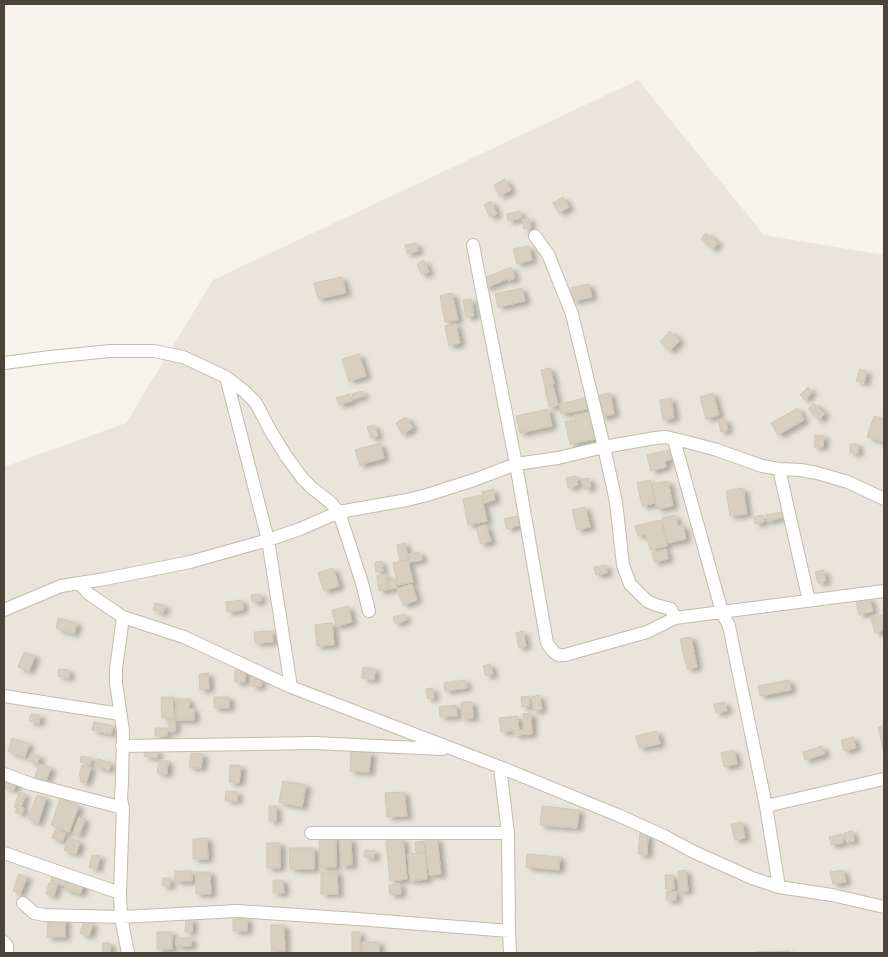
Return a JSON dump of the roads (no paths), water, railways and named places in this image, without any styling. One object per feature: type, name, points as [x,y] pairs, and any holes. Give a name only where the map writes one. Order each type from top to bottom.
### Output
[{"type":"street","points":[[535,236],[548,254],[572,314],[616,502],[623,565],[630,584],[647,601],[671,609],[675,618]]},
{"type":"street","points":[[473,245],[516,464],[547,643],[557,654],[561,656],[646,632],[675,618],[884,591]]},
{"type":"street","points":[[4,364],[110,351],[154,350],[183,357],[226,377],[256,403],[270,430],[302,479],[339,512],[369,610]]},
{"type":"street","points":[[226,377],[268,540],[291,686]]},
{"type":"street","points":[[4,610],[61,586],[190,562],[268,540],[300,529],[339,512],[427,495],[516,464],[558,458],[655,438],[666,437],[717,450],[762,466],[817,473],[848,482],[884,499]]},
{"type":"street","points":[[674,440],[722,612],[730,626],[766,806],[779,887]]},
{"type":"street","points":[[779,469],[809,601]]},
{"type":"street","points":[[102,604],[100,590],[104,579]]},
{"type":"street","points":[[78,583],[88,594],[124,617],[184,637],[291,686],[620,816],[736,871],[768,884],[832,895],[884,907]]},
{"type":"street","points":[[124,617],[116,668],[116,682],[122,731],[121,917],[128,953]]},
{"type":"street","points":[[4,696],[120,714]]},
{"type":"street","points":[[122,746],[313,743],[454,749]]},
{"type":"street","points":[[500,767],[508,833],[510,953]]},
{"type":"street","points":[[4,774],[30,784],[123,808]]},
{"type":"street","points":[[766,806],[884,779]]},
{"type":"street","points":[[311,833],[508,833]]},
{"type":"street","points":[[4,853],[120,892]]},
{"type":"street","points":[[23,903],[34,913],[44,915],[121,917],[238,911],[509,931]]},
{"type":"street","points":[[4,942],[7,946],[7,953]]}]
